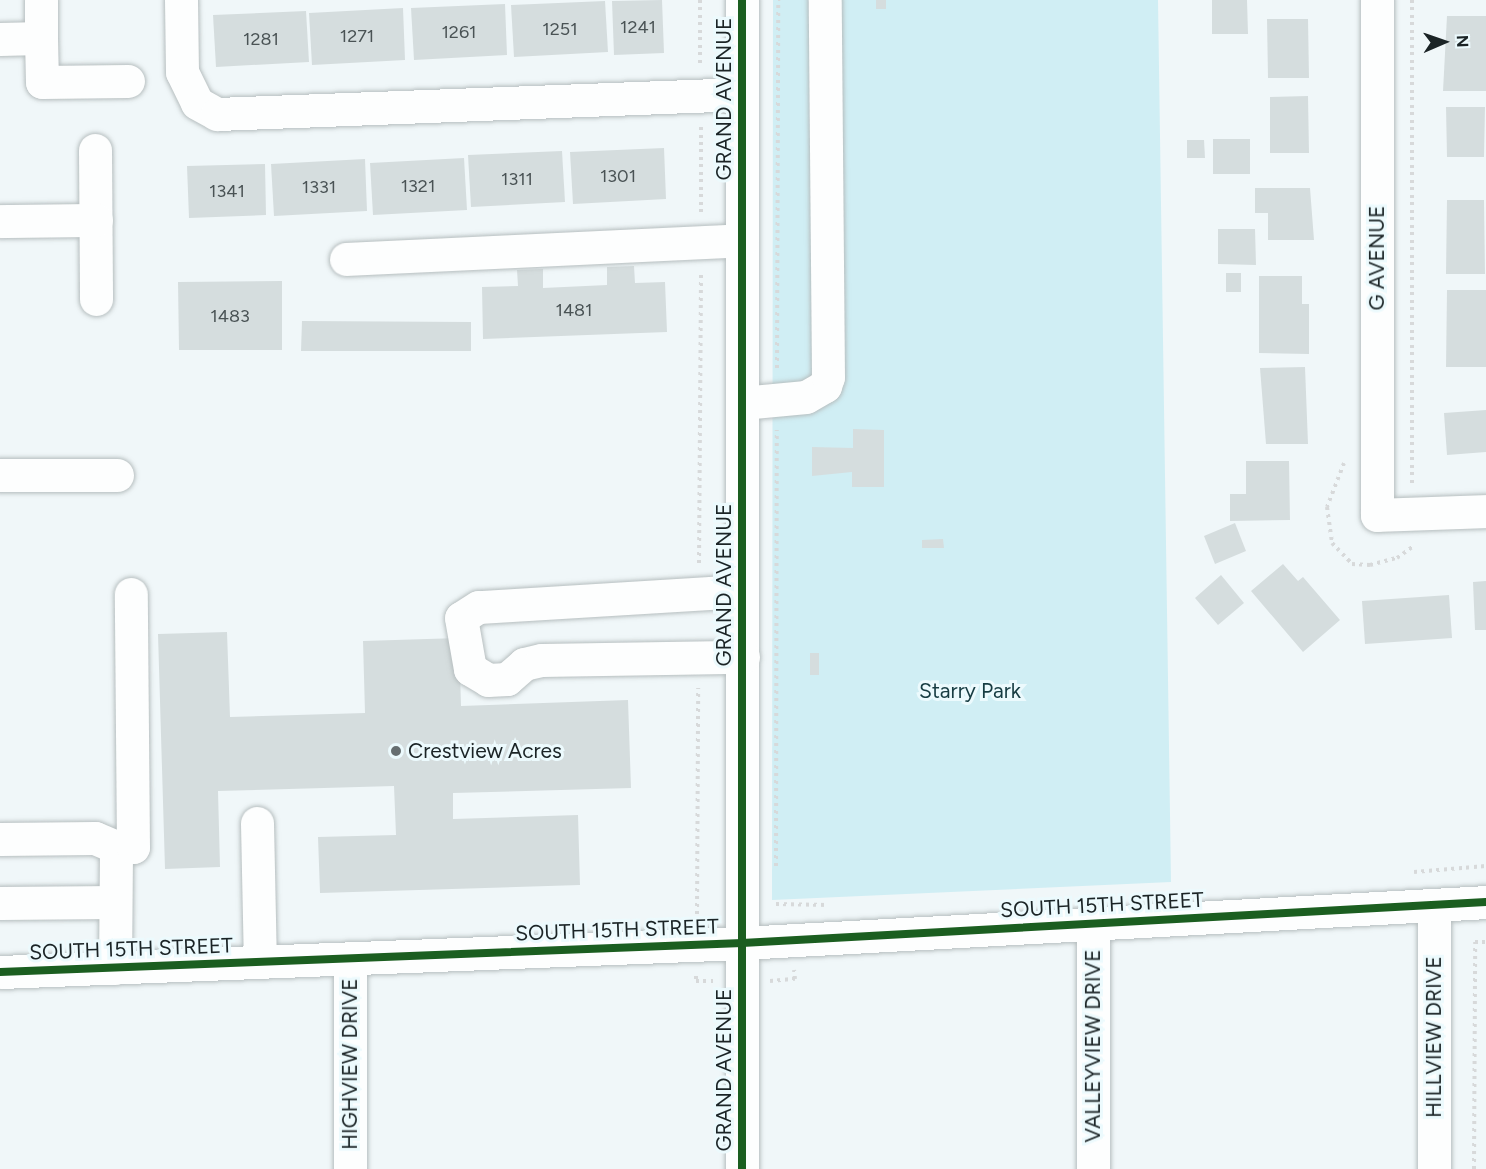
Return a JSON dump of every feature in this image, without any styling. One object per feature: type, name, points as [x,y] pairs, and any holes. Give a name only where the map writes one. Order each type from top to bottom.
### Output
[{"type":"street","points":[[41,0],[42,82],[128,81]]},
{"type":"street","points":[[181,0],[182,72],[197,103],[217,114],[742,94]]},
{"type":"street","name":"GRAND AVENUE","points":[[742,0],[742,1169]]},
{"type":"street","points":[[742,403],[816,393],[828,377],[825,0]]},
{"type":"street","name":"G AVENUE","points":[[1377,0],[1377,515],[1486,511]]},
{"type":"street","points":[[0,39],[41,38]]},
{"type":"street","points":[[95,150],[96,299]]},
{"type":"street","points":[[0,221],[96,220]]},
{"type":"street","points":[[346,259],[742,240]]},
{"type":"street","points":[[0,475],[117,475]]},
{"type":"street","points":[[742,591],[478,607],[461,618],[470,669],[488,680],[507,679],[524,664],[542,660],[742,657]]},
{"type":"street","points":[[0,838],[95,838],[116,847],[133,847],[131,594]]},
{"type":"street","points":[[257,823],[260,962]]},
{"type":"street","points":[[115,968],[116,847]]},
{"type":"street","points":[[0,903],[115,902]]},
{"type":"street","name":"SOUTH 15TH STREET","points":[[0,972],[742,943],[1486,902]]},
{"type":"street","name":"HILLVIEW DRIVE","points":[[1434,905],[1434,1169]]},
{"type":"street","name":"VALLEYVIEW DRIVE","points":[[1093,923],[1093,1169]]},
{"type":"street","name":"HIGHVIEW DRIVE","points":[[350,959],[350,1169]]},
{"type":"path","points":[[699,594],[700,0]]},
{"type":"path","points":[[776,871],[778,0]]},
{"type":"path","points":[[1412,0],[1412,488],[1423,488]]},
{"type":"path","points":[[687,915],[697,915],[698,658]]},
{"type":"path","points":[[1405,873],[1486,866]]},
{"type":"path","points":[[776,895],[776,907],[832,904]]},
{"type":"path","points":[[1474,1169],[1475,942],[1486,942]]},
{"type":"path","points":[[769,981],[795,979],[794,963]]},
{"type":"green space","name":"Starry Park","points":[[773,0],[1158,0],[1171,882],[772,900]]},
{"type":"building","points":[[662,0],[664,53],[614,55],[612,1]]},
{"type":"building","points":[[876,0],[886,0],[886,9],[876,9]]},
{"type":"building","points":[[1212,0],[1247,0],[1248,34],[1212,34]]},
{"type":"building","points":[[605,1],[608,52],[514,57],[511,5]]},
{"type":"building","points":[[505,4],[507,55],[414,60],[411,8]]},
{"type":"building","points":[[403,8],[405,60],[312,65],[309,13]]},
{"type":"building","points":[[306,11],[309,62],[216,67],[213,15]]},
{"type":"building","points":[[1447,16],[1486,16],[1486,91],[1443,91]]},
{"type":"building","points":[[1267,19],[1308,19],[1309,78],[1268,78]]},
{"type":"building","points":[[1308,96],[1309,153],[1270,153],[1270,97]]},
{"type":"building","points":[[1446,107],[1485,107],[1484,157],[1447,157]]},
{"type":"building","points":[[1213,139],[1250,139],[1250,174],[1213,174]]},
{"type":"building","points":[[1187,140],[1204,140],[1205,158],[1187,158]]},
{"type":"building","points":[[664,148],[666,199],[573,204],[570,152]]},
{"type":"building","points":[[562,151],[565,202],[471,207],[468,155]]},
{"type":"building","points":[[464,158],[467,210],[373,215],[370,163]]},
{"type":"building","points":[[365,159],[367,211],[274,216],[271,164]]},
{"type":"building","points":[[265,164],[266,215],[189,218],[187,166]]},
{"type":"building","points":[[1255,188],[1310,188],[1314,240],[1268,240],[1268,213],[1255,213]]},
{"type":"building","points":[[1447,200],[1484,200],[1485,274],[1446,274]]},
{"type":"building","points":[[1218,229],[1255,229],[1256,265],[1218,264]]},
{"type":"building","points":[[634,266],[635,283],[665,282],[667,332],[483,339],[482,287],[518,286],[517,270],[543,269],[543,288],[607,285],[607,267]]},
{"type":"building","points":[[1226,273],[1241,273],[1241,292],[1226,292]]},
{"type":"building","points":[[1259,276],[1302,276],[1302,304],[1309,304],[1309,354],[1259,353]]},
{"type":"building","points":[[282,281],[282,350],[179,350],[178,282]]},
{"type":"building","points":[[1447,290],[1486,290],[1486,367],[1446,367]]},
{"type":"building","points":[[302,321],[471,322],[471,351],[301,351]]},
{"type":"building","points":[[1305,367],[1308,444],[1266,444],[1260,368]]},
{"type":"building","points":[[1486,410],[1486,452],[1447,455],[1444,413]]},
{"type":"building","points":[[853,429],[884,430],[884,487],[852,487],[852,472],[812,476],[812,447],[853,448]]},
{"type":"building","points":[[1246,461],[1289,461],[1290,520],[1230,521],[1230,494],[1246,494]]},
{"type":"building","points":[[1235,523],[1246,551],[1215,564],[1204,536]]},
{"type":"building","points":[[943,539],[944,548],[922,548],[922,540]]},
{"type":"building","points":[[1283,564],[1298,581],[1303,577],[1340,620],[1303,652],[1251,591]]},
{"type":"building","points":[[1221,575],[1244,603],[1218,625],[1195,598]]},
{"type":"building","points":[[1486,581],[1486,630],[1475,630],[1473,582]]},
{"type":"building","points":[[1449,595],[1452,638],[1365,644],[1362,601]]},
{"type":"building","name":"Crestview Acres","points":[[227,632],[230,717],[365,713],[363,641],[459,638],[461,706],[628,700],[631,788],[453,793],[453,819],[578,815],[580,885],[320,893],[318,837],[396,835],[394,786],[218,791],[220,867],[165,869],[158,634]]},
{"type":"building","points":[[810,653],[819,653],[819,675],[810,675]]},
{"type":"cycle path","points":[[742,0],[742,1169]]},
{"type":"cycle path","points":[[0,972],[742,943],[1486,902]]},
{"type":"place","name":"Crestview Acres","points":[[396,751]]}]
